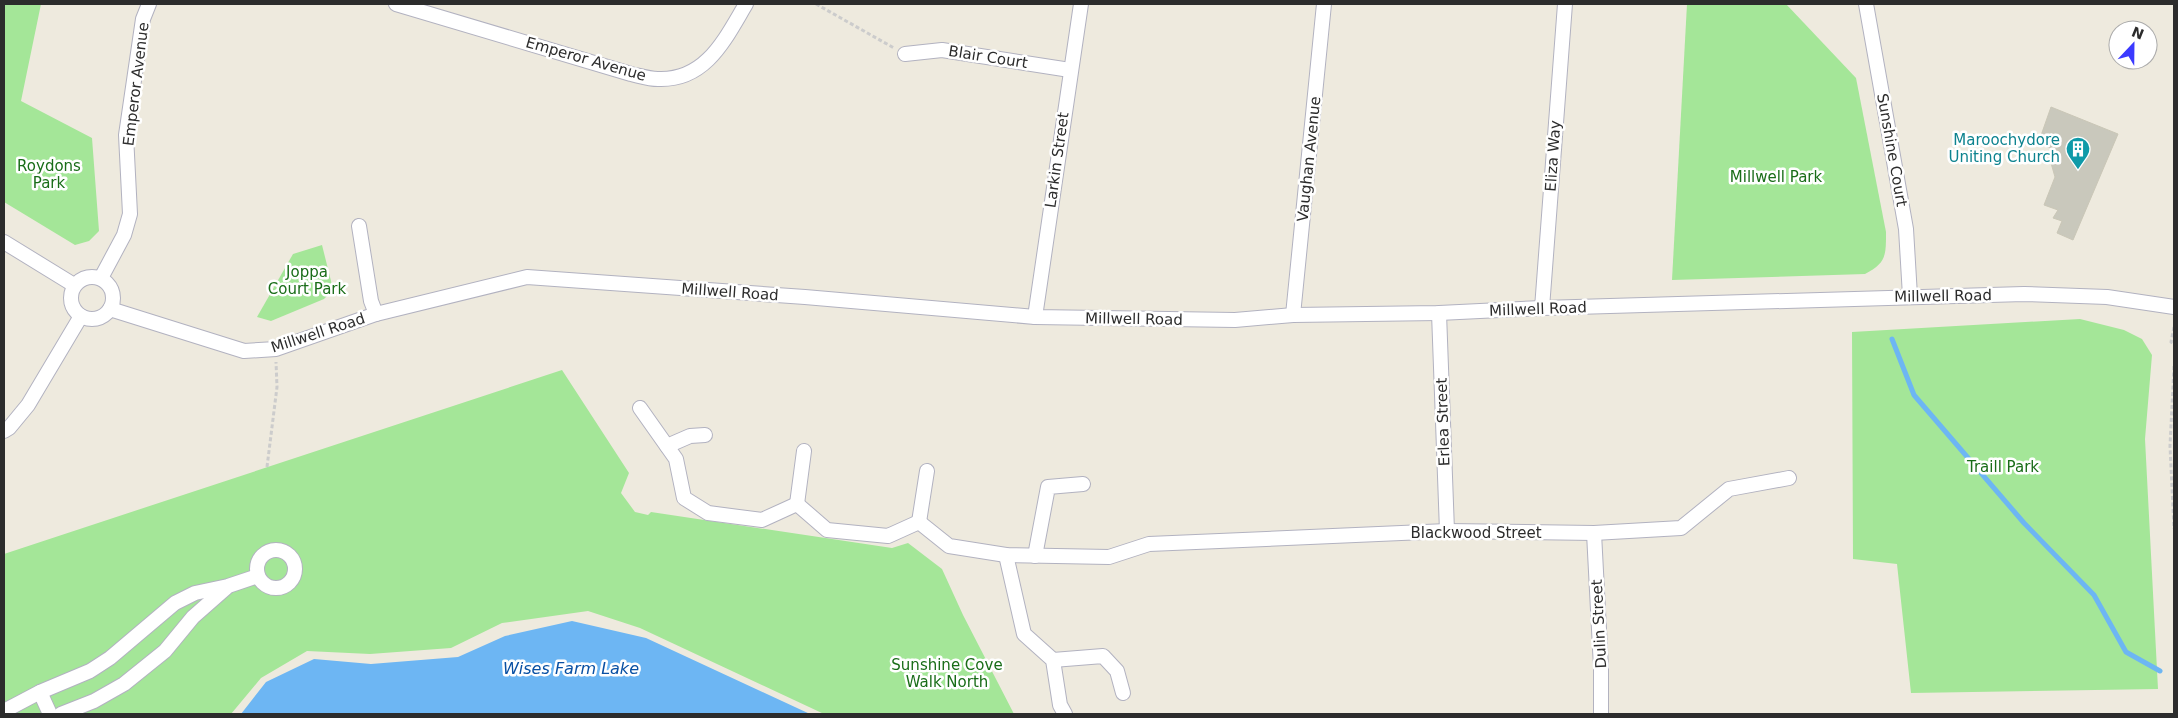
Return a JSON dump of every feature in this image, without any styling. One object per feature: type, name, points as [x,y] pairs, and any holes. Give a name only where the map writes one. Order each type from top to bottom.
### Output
[{"type":"street","name":"Emperor Avenue","points":[[101,278],[124,235],[130,214],[126,135],[143,19],[149,4]]},
{"type":"street","name":"Emperor Avenue","points":[[396,4],[631,74],[658,79],[679,77],[696,69],[717,52],[746,4]]},
{"type":"street","name":"Larkin Street","points":[[1036,317],[1081,4]]},
{"type":"street","name":"Vaughan Avenue","points":[[1293,315],[1324,4]]},
{"type":"street","name":"Eliza Way","points":[[1542,308],[1565,4]]},
{"type":"street","name":"Sunshine Court","points":[[1866,4],[1906,229],[1910,296]]},
{"type":"street","name":"Blair Court","points":[[905,54],[942,50],[1070,70]]},
{"type":"street","points":[[359,226],[371,301],[376,314]]},
{"type":"street","points":[[4,242],[74,286]]},
{"type":"street","points":[[86,277],[101,278],[113,292],[113,301],[110,309],[97,319],[81,316],[74,310],[71,302],[71,293],[74,286],[86,277]]},
{"type":"street","name":"Millwell Road","points":[[110,309],[244,351],[276,349],[376,314],[527,277],[805,297],[1036,317],[1235,320],[1293,315],[1439,313],[1542,308],[1732,304],[1910,296],[2068,294],[2107,297],[2174,308]]},
{"type":"street","name":"Erlea Street","points":[[1439,313],[1447,531]]},
{"type":"street","points":[[4,431],[9,428],[28,405],[81,316]]},
{"type":"street","points":[[640,408],[676,459],[684,498],[708,512],[762,520],[797,504]]},
{"type":"street","points":[[667,446],[690,436],[705,435]]},
{"type":"street","points":[[797,504],[804,451]]},
{"type":"street","points":[[797,504],[828,530],[888,536],[919,522],[927,471]]},
{"type":"street","name":"Blackwood Street","points":[[919,522],[949,546],[1006,555],[1035,556],[1109,557],[1149,544],[1447,531],[1594,533],[1681,528],[1729,489],[1790,478]]},
{"type":"street","points":[[1035,556],[1048,487],[1083,484]]},
{"type":"street","name":"Dulin Street","points":[[1594,533],[1601,668],[1601,714]]},
{"type":"street","points":[[1006,555],[1024,634],[1053,660],[1060,705],[1065,714]]},
{"type":"street","points":[[4,711],[40,692],[90,671],[110,658],[175,604],[195,593],[228,586],[258,576]]},
{"type":"street","points":[[60,714],[94,702],[124,684],[165,651],[193,617],[228,586]]},
{"type":"street","points":[[1053,660],[1102,656],[1117,671],[1123,693]]},
{"type":"street","points":[[40,692],[50,714]]},
{"type":"path","points":[[816,4],[905,54]]},
{"type":"path","points":[[2174,327],[2171,342],[2174,344]]},
{"type":"path","points":[[267,467],[277,387],[276,349]]},
{"type":"path","points":[[2174,366],[2170,446],[2174,529]]},
{"type":"green space","name":"Roydons Park","points":[[4,4],[41,4],[21,101],[92,138],[99,231],[89,241],[75,245],[4,202]]},
{"type":"green space","name":"Millwell Park","points":[[1687,4],[1786,4],[1856,78],[1886,232],[1885,253],[1881,262],[1872,270],[1865,274],[1672,280]]},
{"type":"green space","name":"Joppa Court Park","points":[[322,245],[332,285],[331,292],[324,299],[271,321],[257,317],[293,254]]},
{"type":"green space","name":"Traill Park","points":[[2080,319],[2124,330],[2142,339],[2152,355],[2145,439],[2158,689],[1911,693],[1897,564],[1853,559],[1852,332]]},
{"type":"green space","name":"Sunshine Cove Walk North","points":[[562,370],[629,473],[621,493],[635,512],[648,515],[651,512],[892,548],[908,543],[942,569],[963,615],[1014,714],[824,714],[640,628],[588,611],[502,623],[451,648],[370,654],[307,651],[261,678],[231,714],[4,714],[4,554]]},
{"type":"water","name":"Wises Farm Lake","points":[[572,621],[646,638],[810,714],[241,714],[266,682],[314,659],[371,664],[458,657],[505,636]]},
{"type":"building","name":"Maroochydore Uniting Church","points":[[2051,107],[2118,134],[2073,240],[2057,233],[2062,221],[2053,218],[2058,210],[2044,205],[2055,177],[2051,163],[2057,150],[2038,144]]},
{"type":"waterway","points":[[1892,339],[1914,395],[2024,523],[2094,595],[2126,652],[2160,671]]},
{"type":"place","name":"Maroochydore Uniting Church","points":[[2078,170]]}]
